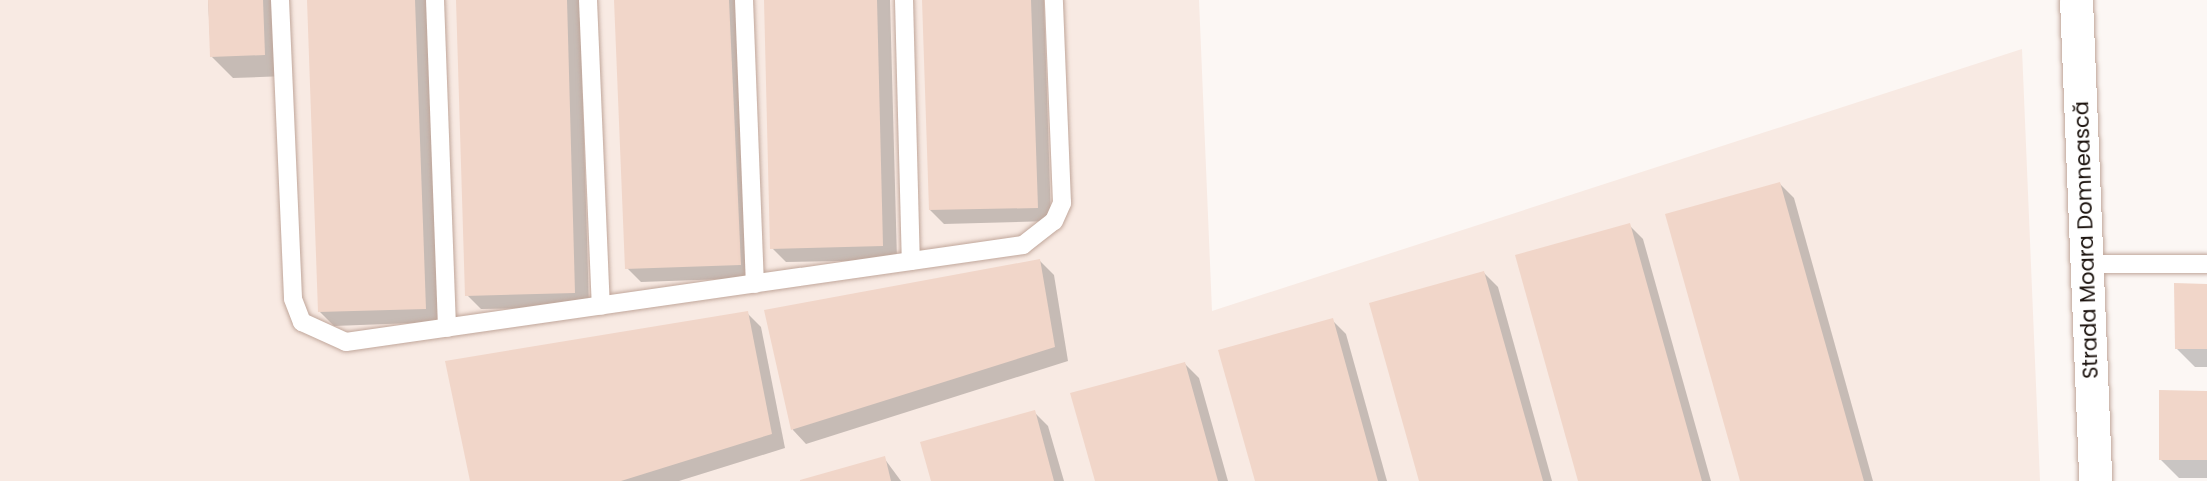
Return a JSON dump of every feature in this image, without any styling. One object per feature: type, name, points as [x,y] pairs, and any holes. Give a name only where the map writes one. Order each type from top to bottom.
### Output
[{"type":"street","name":"Strada Moara Domnească","points":[[2076,0],[2088,264],[2094,481]]},
{"type":"lane","points":[[280,0],[293,299],[302,322],[346,342],[1023,245],[1054,221],[1062,203],[1054,0]]},
{"type":"lane","points":[[435,0],[447,328]]},
{"type":"lane","points":[[588,0],[601,306]]},
{"type":"lane","points":[[744,0],[755,284]]},
{"type":"lane","points":[[904,0],[911,261]]},
{"type":"lane","points":[[2088,264],[2207,264]]},
{"type":"shaded area","points":[[0,0],[1199,0],[1212,311],[2022,49],[2040,481],[0,481]]},
{"type":"building","points":[[208,0],[263,0],[265,55],[210,57]]},
{"type":"building","points":[[307,0],[415,0],[426,309],[318,312]]},
{"type":"building","points":[[456,0],[567,0],[575,293],[465,296]]},
{"type":"building","points":[[614,0],[729,0],[741,265],[625,269]]},
{"type":"building","points":[[764,0],[877,0],[883,246],[770,249]]},
{"type":"building","points":[[922,0],[1031,0],[1038,208],[929,210]]},
{"type":"building","points":[[1780,182],[1864,481],[1740,481],[1665,214]]},
{"type":"building","points":[[1630,223],[1702,481],[1578,481],[1515,255]]},
{"type":"building","points":[[1040,259],[1055,347],[791,430],[764,310]]},
{"type":"building","points":[[1484,271],[1543,481],[1419,481],[1369,303]]},
{"type":"building","points":[[2174,283],[2207,284],[2207,349],[2175,349]]},
{"type":"building","points":[[748,311],[772,434],[621,481],[470,481],[445,361]]},
{"type":"building","points":[[1333,318],[1378,481],[1255,481],[1218,350]]},
{"type":"building","points":[[1185,362],[1218,481],[1095,481],[1070,393]]},
{"type":"building","points":[[2159,390],[2207,391],[2207,460],[2159,460]]},
{"type":"building","points":[[1035,410],[1054,481],[931,481],[920,442]]},
{"type":"building","points":[[885,456],[891,481],[800,481],[800,480]]}]
